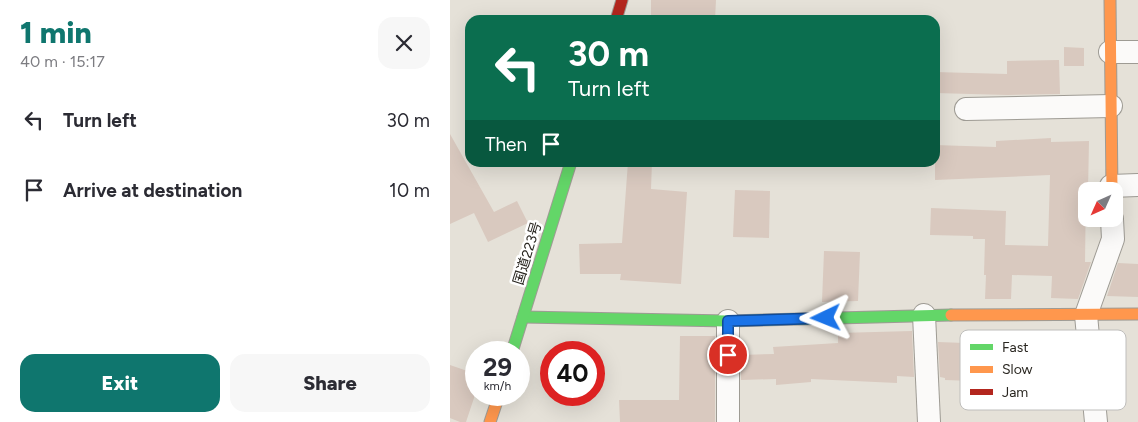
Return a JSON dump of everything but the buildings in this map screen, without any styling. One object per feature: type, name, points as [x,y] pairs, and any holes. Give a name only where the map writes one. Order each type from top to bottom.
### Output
[{"type":"main road","points":[[618,15],[622,0]]},
{"type":"main road","points":[[1110,0],[1112,182]]},
{"type":"main road","name":"国道223号","points":[[515,341],[569,167]]},
{"type":"main road","points":[[523,317],[728,321],[924,314],[1138,314]]},
{"type":"main road","points":[[490,422],[495,406]]},
{"type":"street","points":[[1110,52],[1138,52]]},
{"type":"street","points":[[966,109],[1111,106]]},
{"type":"street","points":[[1123,187],[1138,185]]},
{"type":"street","points":[[1087,330],[1086,315],[1113,239],[1112,228]]},
{"type":"street","points":[[924,314],[929,422]]},
{"type":"street","points":[[728,321],[728,422]]},
{"type":"traffic: fast","points":[[515,341],[569,167]]},
{"type":"traffic: fast","points":[[523,317],[728,321],[951,315]]},
{"type":"traffic: slow","points":[[1110,0],[1112,182]]},
{"type":"traffic: slow","points":[[951,315],[1138,314]]},
{"type":"traffic: slow","points":[[490,422],[495,406]]},
{"type":"traffic: jam","points":[[618,15],[622,0]]},
{"type":"route","points":[[728,355],[728,321],[826,318]]}]
